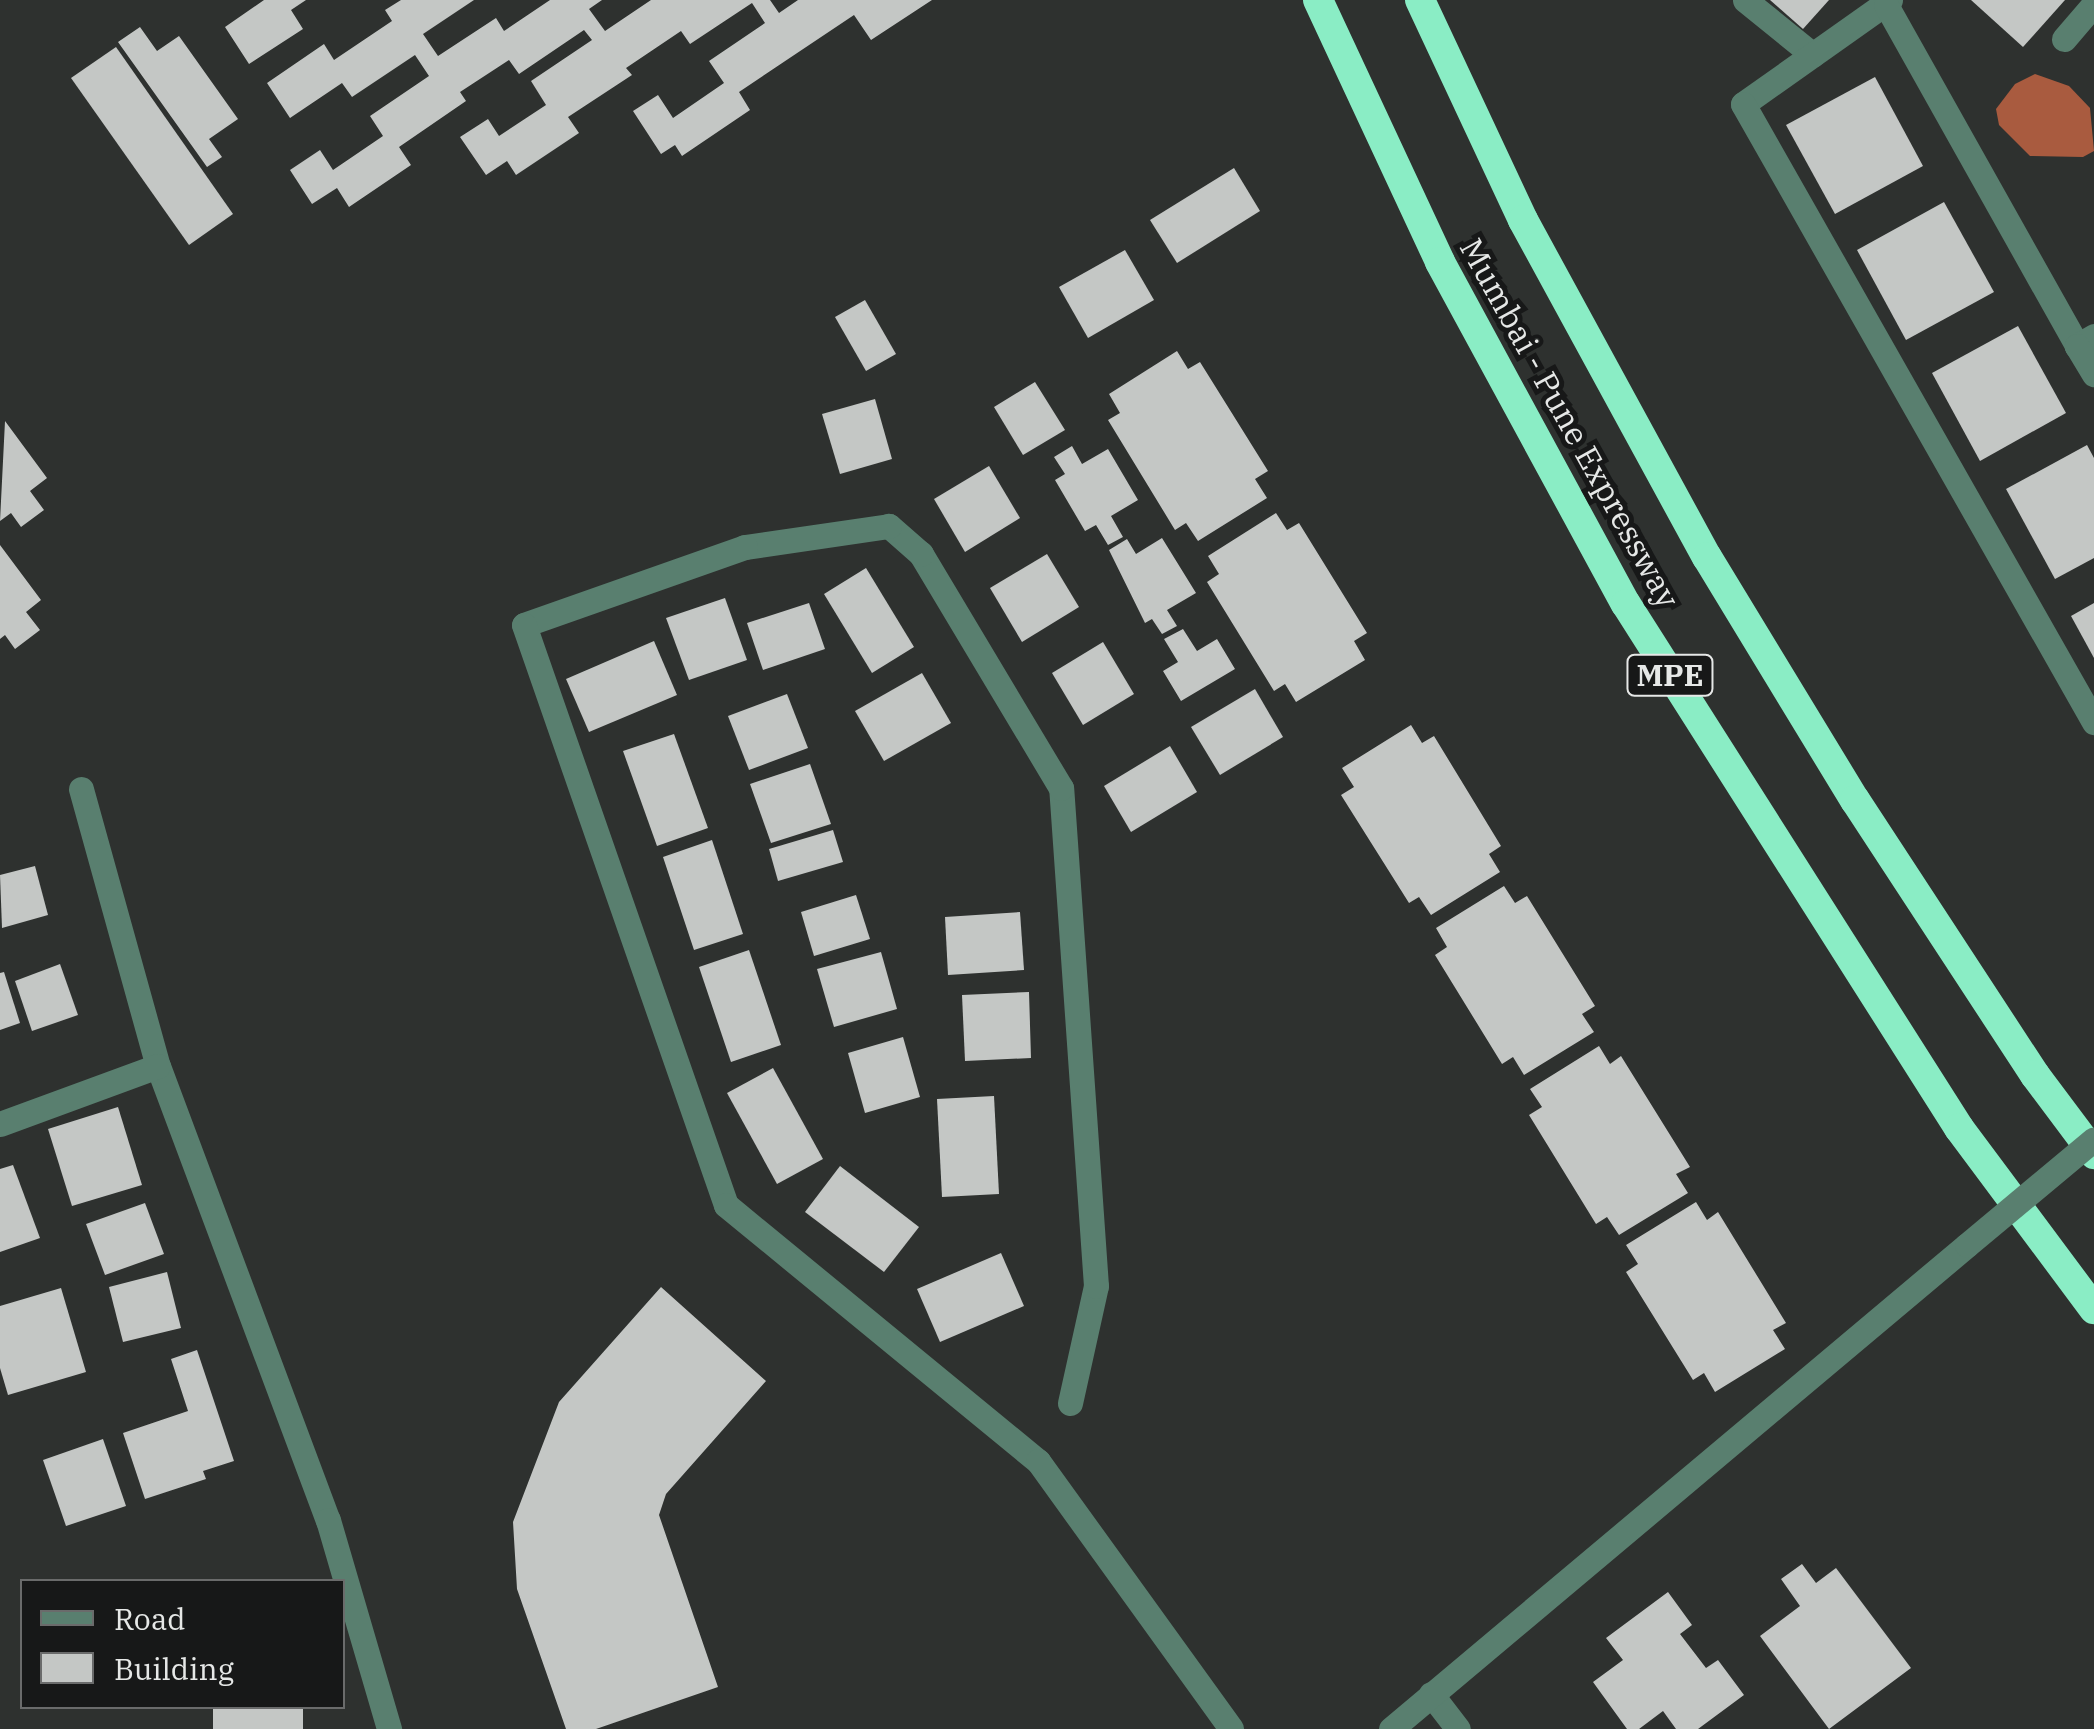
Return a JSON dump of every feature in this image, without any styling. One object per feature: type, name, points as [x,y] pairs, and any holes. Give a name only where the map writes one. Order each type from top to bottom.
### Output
[{"type":"highway","name":"Mumbai - Pune Expressway","points":[[1318,0],[1440,262],[1626,604],[1959,1128],[2094,1309]]},
{"type":"highway","name":"Mumbai - Pune Expressway","points":[[1420,0],[1524,220],[1707,557],[1855,800],[2035,1075],[2094,1154]]},
{"type":"street","points":[[1745,0],[1813,56]]},
{"type":"street","points":[[2094,374],[2085,341],[1888,2],[1744,104],[2094,722]]},
{"type":"street","points":[[2064,39],[2094,4]]},
{"type":"street","points":[[1070,1403],[1096,1286],[1061,788],[922,554],[890,526],[745,547],[524,625],[726,1205],[1038,1461],[1231,1729]]},
{"type":"street","points":[[81,789],[158,1066],[328,1520],[389,1729]]},
{"type":"street","points":[[0,1124],[158,1066]]},
{"type":"street","points":[[1391,1729],[2094,1139]]},
{"type":"street","points":[[1431,1694],[1458,1729]]},
{"type":"shaded area","points":[[2035,74],[2069,86],[2090,108],[2094,151],[2083,157],[2030,156],[1999,125],[1996,109],[2015,84]]},
{"type":"building","points":[[264,0],[306,0],[291,10],[303,29],[249,64],[225,27]]},
{"type":"building","points":[[401,0],[474,0],[423,34],[438,56],[496,18],[504,31],[550,0],[602,0],[589,9],[605,31],[651,0],[770,0],[779,13],[798,0],[932,0],[871,40],[854,15],[739,92],[750,110],[682,156],[675,145],[661,154],[633,111],[658,95],[673,118],[724,83],[709,61],[765,23],[752,3],[690,44],[681,31],[626,68],[632,75],[568,117],[579,133],[516,175],[507,161],[486,175],[460,137],[488,119],[499,136],[546,105],[531,81],[592,40],[584,30],[519,74],[509,60],[460,92],[466,101],[399,147],[411,165],[349,207],[337,188],[312,204],[290,170],[320,150],[333,170],[383,136],[370,116],[429,76],[415,55],[352,97],[342,83],[290,118],[267,83],[324,44],[334,60],[392,21],[385,10]]},
{"type":"building","points":[[1770,0],[1829,0],[1803,29]]},
{"type":"building","points":[[1971,0],[2065,0],[2023,47]]},
{"type":"building","points":[[140,27],[157,51],[179,36],[238,119],[209,139],[222,157],[207,167],[118,42]]},
{"type":"building","points":[[116,47],[233,214],[189,245],[71,78]]},
{"type":"building","points":[[1875,77],[1923,166],[1835,214],[1786,125]]},
{"type":"building","points":[[1234,168],[1260,211],[1177,263],[1150,220]]},
{"type":"building","points":[[1944,202],[1994,292],[1906,340],[1857,250]]},
{"type":"building","points":[[1125,250],[1154,300],[1088,338],[1059,287]]},
{"type":"building","points":[[865,300],[896,354],[866,371],[835,317]]},
{"type":"building","points":[[2018,326],[2066,413],[1980,461],[1932,373]]},
{"type":"building","points":[[1177,351],[1188,369],[1200,362],[1268,471],[1255,479],[1267,498],[1198,541],[1186,523],[1175,530],[1108,420],[1120,413],[1109,394]]},
{"type":"building","points":[[1035,382],[1065,430],[1023,455],[994,407]]},
{"type":"building","points":[[875,399],[892,459],[840,474],[822,414]]},
{"type":"building","points":[[5,421],[47,478],[30,491],[44,510],[21,527],[11,513],[0,521]]},
{"type":"building","points":[[2087,445],[2094,458],[2094,558],[2055,579],[2006,489]]},
{"type":"building","points":[[1072,446],[1082,464],[1108,449],[1138,500],[1111,516],[1123,537],[1108,545],[1096,525],[1085,531],[1055,480],[1065,474],[1054,457]]},
{"type":"building","points":[[989,466],[1020,518],[965,552],[934,499]]},
{"type":"building","points":[[1276,513],[1287,530],[1299,523],[1367,633],[1354,641],[1365,660],[1296,702],[1285,684],[1274,691],[1207,582],[1219,574],[1208,556]]},
{"type":"building","points":[[1162,538],[1196,593],[1167,610],[1177,626],[1162,634],[1152,619],[1145,623],[1109,550],[1127,539],[1136,554]]},
{"type":"building","points":[[0,545],[41,600],[26,612],[40,630],[15,649],[5,635],[0,639]]},
{"type":"building","points":[[1047,554],[1079,607],[1022,642],[990,588]]},
{"type":"building","points":[[866,568],[914,647],[872,673],[824,594]]},
{"type":"building","points":[[725,598],[747,660],[689,680],[666,618]]},
{"type":"building","points":[[809,603],[825,649],[763,670],[747,623]]},
{"type":"building","points":[[2094,603],[2094,658],[2071,616]]},
{"type":"building","points":[[1183,629],[1197,651],[1217,639],[1235,669],[1181,701],[1163,671],[1178,662],[1164,639]]},
{"type":"building","points":[[654,641],[677,695],[589,732],[566,679]]},
{"type":"building","points":[[1103,642],[1134,694],[1083,725],[1052,673]]},
{"type":"building","points":[[922,673],[951,723],[884,761],[855,711]]},
{"type":"building","points":[[1255,689],[1283,737],[1220,775],[1191,727]]},
{"type":"building","points":[[787,694],[808,748],[749,770],[728,716]]},
{"type":"building","points":[[1411,725],[1422,743],[1434,736],[1501,846],[1489,854],[1500,872],[1431,915],[1419,897],[1409,903],[1341,795],[1354,787],[1342,768]]},
{"type":"building","points":[[674,734],[708,828],[657,846],[623,751]]},
{"type":"building","points":[[1170,746],[1197,792],[1131,832],[1104,786]]},
{"type":"building","points":[[810,764],[831,824],[771,843],[750,784]]},
{"type":"building","points":[[833,830],[843,862],[778,881],[769,849]]},
{"type":"building","points":[[712,840],[743,934],[694,950],[663,857]]},
{"type":"building","points":[[35,866],[48,915],[2,928],[0,875]]},
{"type":"building","points":[[1504,886],[1515,903],[1527,896],[1595,1006],[1582,1014],[1594,1032],[1524,1075],[1513,1057],[1502,1064],[1435,955],[1447,947],[1436,928]]},
{"type":"building","points":[[856,895],[870,939],[814,956],[801,912]]},
{"type":"building","points":[[1020,912],[1024,970],[948,975],[945,917]]},
{"type":"building","points":[[749,950],[781,1045],[731,1062],[699,967]]},
{"type":"building","points":[[881,952],[897,1009],[834,1027],[817,969]]},
{"type":"building","points":[[60,964],[78,1015],[32,1031],[15,981]]},
{"type":"building","points":[[4,972],[20,1023],[0,1030],[0,973]]},
{"type":"building","points":[[1029,992],[1031,1058],[965,1061],[962,995]]},
{"type":"building","points":[[903,1037],[920,1097],[865,1113],[848,1053]]},
{"type":"building","points":[[1599,1046],[1610,1064],[1621,1056],[1690,1167],[1676,1174],[1688,1193],[1619,1235],[1607,1217],[1596,1224],[1529,1115],[1542,1107],[1530,1089]]},
{"type":"building","points":[[773,1068],[823,1159],[777,1184],[727,1093]]},
{"type":"building","points":[[994,1096],[999,1194],[942,1197],[937,1099]]},
{"type":"building","points":[[118,1107],[142,1185],[72,1206],[48,1129]]},
{"type":"building","points":[[13,1165],[40,1238],[0,1252],[0,1169]]},
{"type":"building","points":[[840,1166],[919,1227],[884,1272],[805,1212]]},
{"type":"building","points":[[1696,1202],[1707,1220],[1718,1212],[1786,1323],[1773,1330],[1785,1349],[1715,1392],[1704,1373],[1693,1380],[1626,1272],[1638,1264],[1626,1245]]},
{"type":"building","points":[[145,1203],[164,1254],[105,1275],[86,1224]]},
{"type":"building","points":[[1001,1253],[1024,1306],[940,1342],[917,1289]]},
{"type":"building","points":[[167,1272],[181,1328],[123,1342],[109,1287]]},
{"type":"building","points":[[661,1287],[766,1381],[666,1494],[659,1515],[718,1687],[596,1729],[566,1729],[517,1589],[513,1522],[559,1402]]},
{"type":"building","points":[[61,1288],[86,1372],[8,1395],[0,1368],[0,1306]]},
{"type":"building","points":[[197,1350],[234,1461],[203,1471],[206,1479],[145,1499],[123,1433],[188,1411],[171,1359]]},
{"type":"building","points":[[103,1439],[126,1506],[66,1526],[43,1460]]},
{"type":"building","points":[[1802,1564],[1816,1583],[1836,1568],[1911,1668],[1829,1729],[1760,1636],[1800,1606],[1781,1579]]},
{"type":"building","points":[[1668,1592],[1692,1625],[1680,1634],[1706,1668],[1718,1660],[1744,1695],[1698,1729],[1676,1729],[1663,1711],[1639,1729],[1627,1729],[1593,1682],[1623,1660],[1606,1638]]},
{"type":"building","points":[[213,1709],[303,1709],[303,1729],[213,1729]]}]
